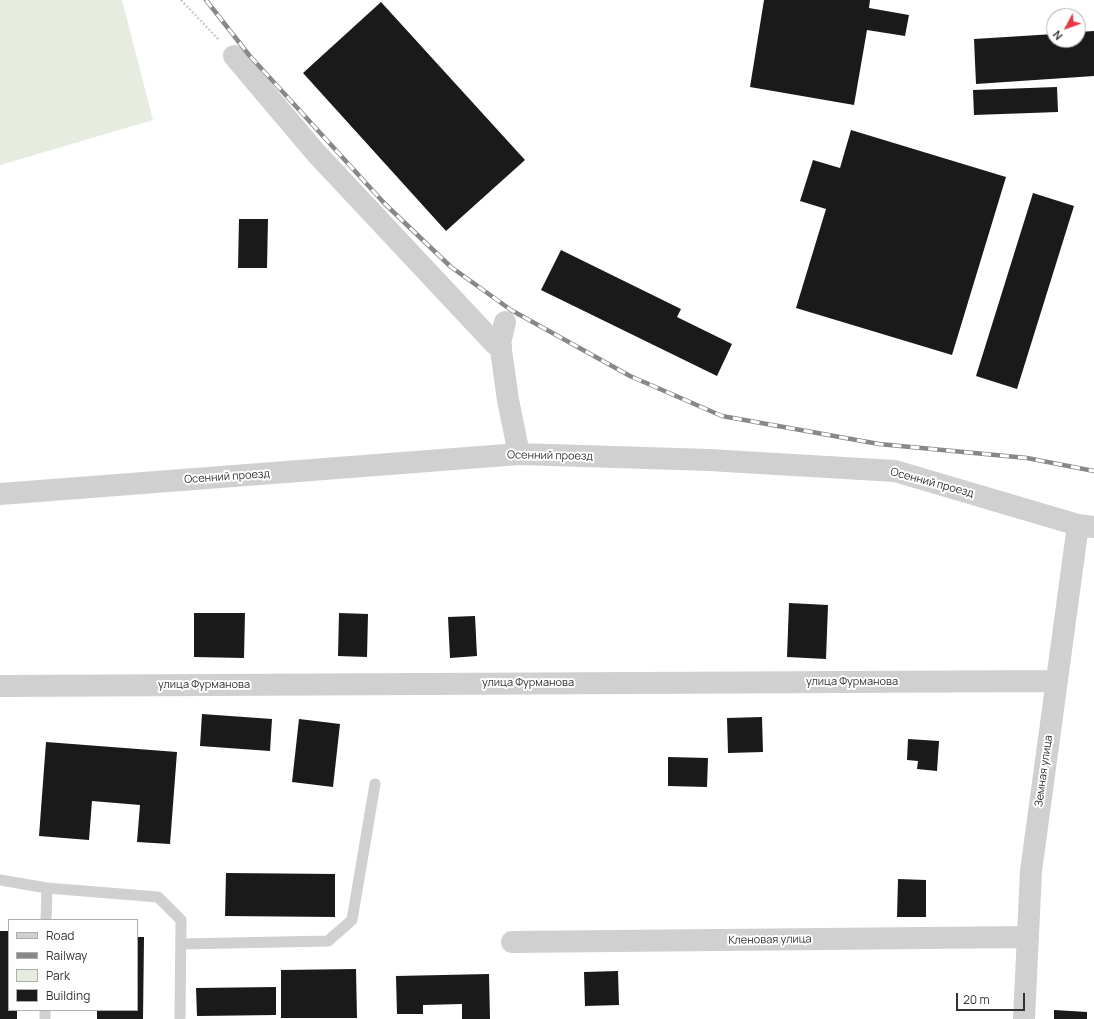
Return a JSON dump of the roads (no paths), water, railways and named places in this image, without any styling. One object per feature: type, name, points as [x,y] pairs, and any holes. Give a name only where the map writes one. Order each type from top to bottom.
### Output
[{"type":"street","points":[[234,56],[316,153],[494,344],[501,346]]},
{"type":"street","points":[[505,322],[501,346],[508,400],[519,454]]},
{"type":"street","name":"Осенний проезд","points":[[0,494],[519,454],[709,460],[895,471],[1086,526]]},
{"type":"street","name":"Земная улица","points":[[1024,1019],[1030,871],[1056,681],[1086,526]]},
{"type":"street","name":"улица Фурманова","points":[[0,686],[1056,681]]},
{"type":"street","name":"Кленовая улица","points":[[512,942],[1028,937]]},
{"type":"lane","points":[[181,944],[328,941],[352,920],[375,784]]},
{"type":"lane","points":[[0,880],[47,888],[158,897],[181,920],[180,1019]]},
{"type":"lane","points":[[46,919],[47,888]]},
{"type":"railway","points":[[206,0],[249,55],[385,204],[451,267],[511,310],[630,376],[722,416],[879,444],[1027,458],[1094,471]]}]
